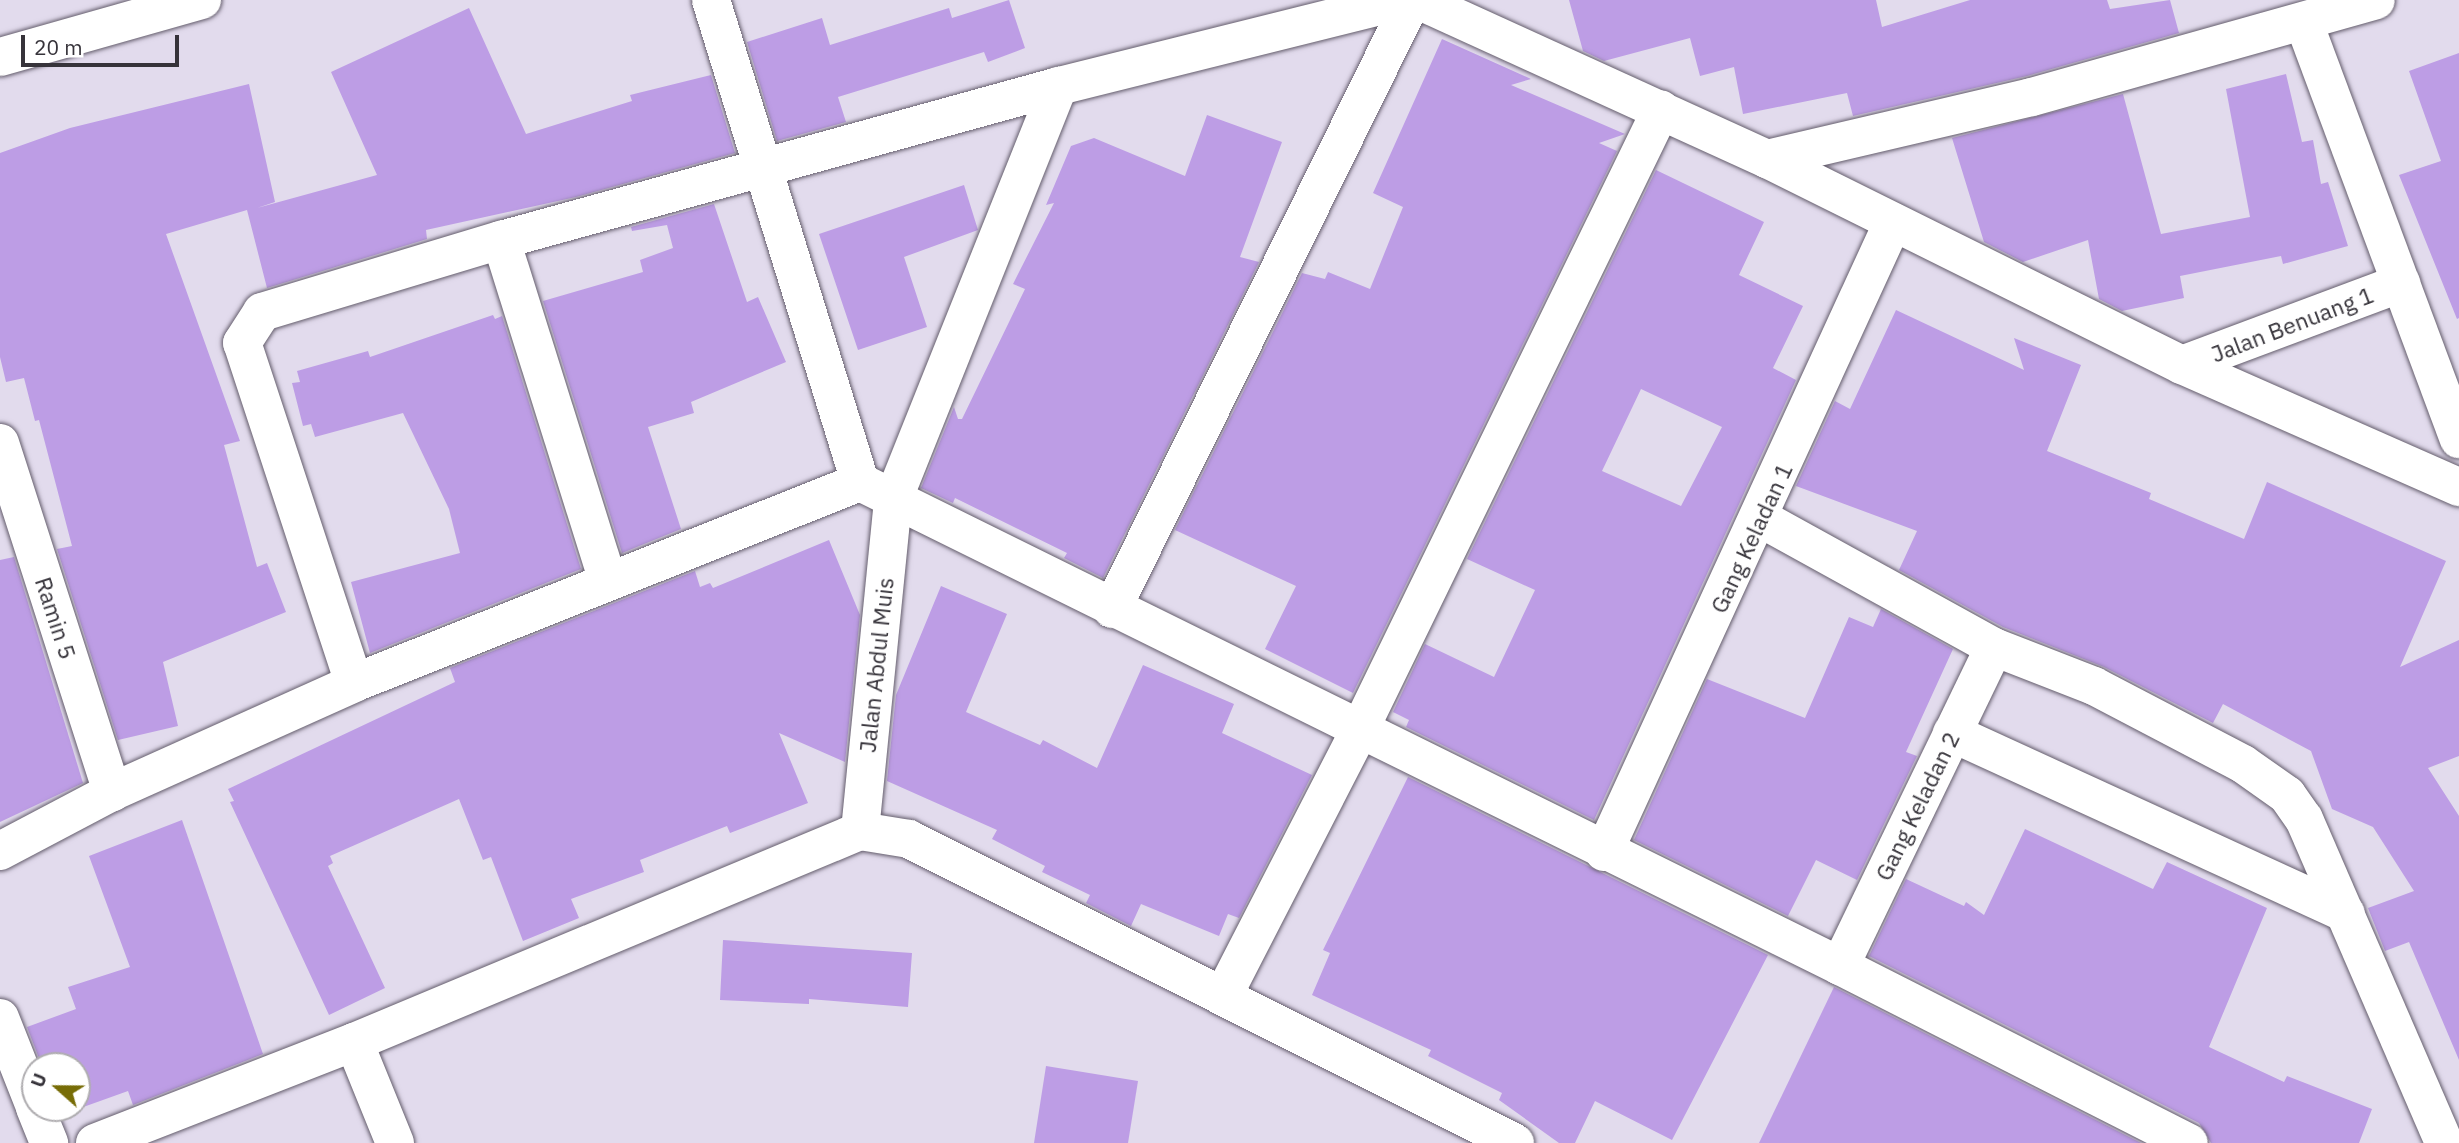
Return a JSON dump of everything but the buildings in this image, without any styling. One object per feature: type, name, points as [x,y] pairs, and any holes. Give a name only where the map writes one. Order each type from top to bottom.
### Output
[{"type":"street","points":[[0,57],[202,0]]},
{"type":"street","points":[[711,0],[860,482],[1359,731],[1840,966],[2189,1143]]},
{"type":"street","points":[[354,683],[242,343],[262,312],[501,240],[1059,86],[1405,0]]},
{"type":"street","points":[[1112,609],[1412,0]]},
{"type":"street","points":[[1418,0],[1767,159],[2182,365],[2459,487]]},
{"type":"street","points":[[1767,159],[2032,97],[2304,23],[2376,0]]},
{"type":"street","points":[[2304,23],[2459,439]]},
{"type":"street","name":"Jalan Abdul Muis","points":[[860,831],[893,500],[1059,86]]},
{"type":"street","points":[[1223,996],[1359,731],[1661,110]]},
{"type":"street","name":"Gang Keladan 1","points":[[1604,852],[1894,222]]},
{"type":"street","points":[[501,240],[607,579]]},
{"type":"street","name":"Jalan Benuang 1","points":[[2182,365],[2401,283]]},
{"type":"street","name":"Ramin 5","points":[[0,443],[112,792]]},
{"type":"street","points":[[0,851],[112,792],[354,683],[607,579],[860,482]]},
{"type":"street","points":[[1760,518],[1994,647],[2094,686],[2243,764],[2287,795],[2304,818],[2444,1143]]},
{"type":"street","name":"Gang Keladan 2","points":[[1840,966],[1994,647]]},
{"type":"street","points":[[1952,733],[2346,913]]},
{"type":"street","points":[[95,1143],[354,1042],[860,831],[909,839],[1515,1143]]},
{"type":"street","points":[[0,1018],[21,1071]]},
{"type":"street","points":[[354,1042],[395,1143]]},
{"type":"street","points":[[41,1122],[49,1143]]}]
